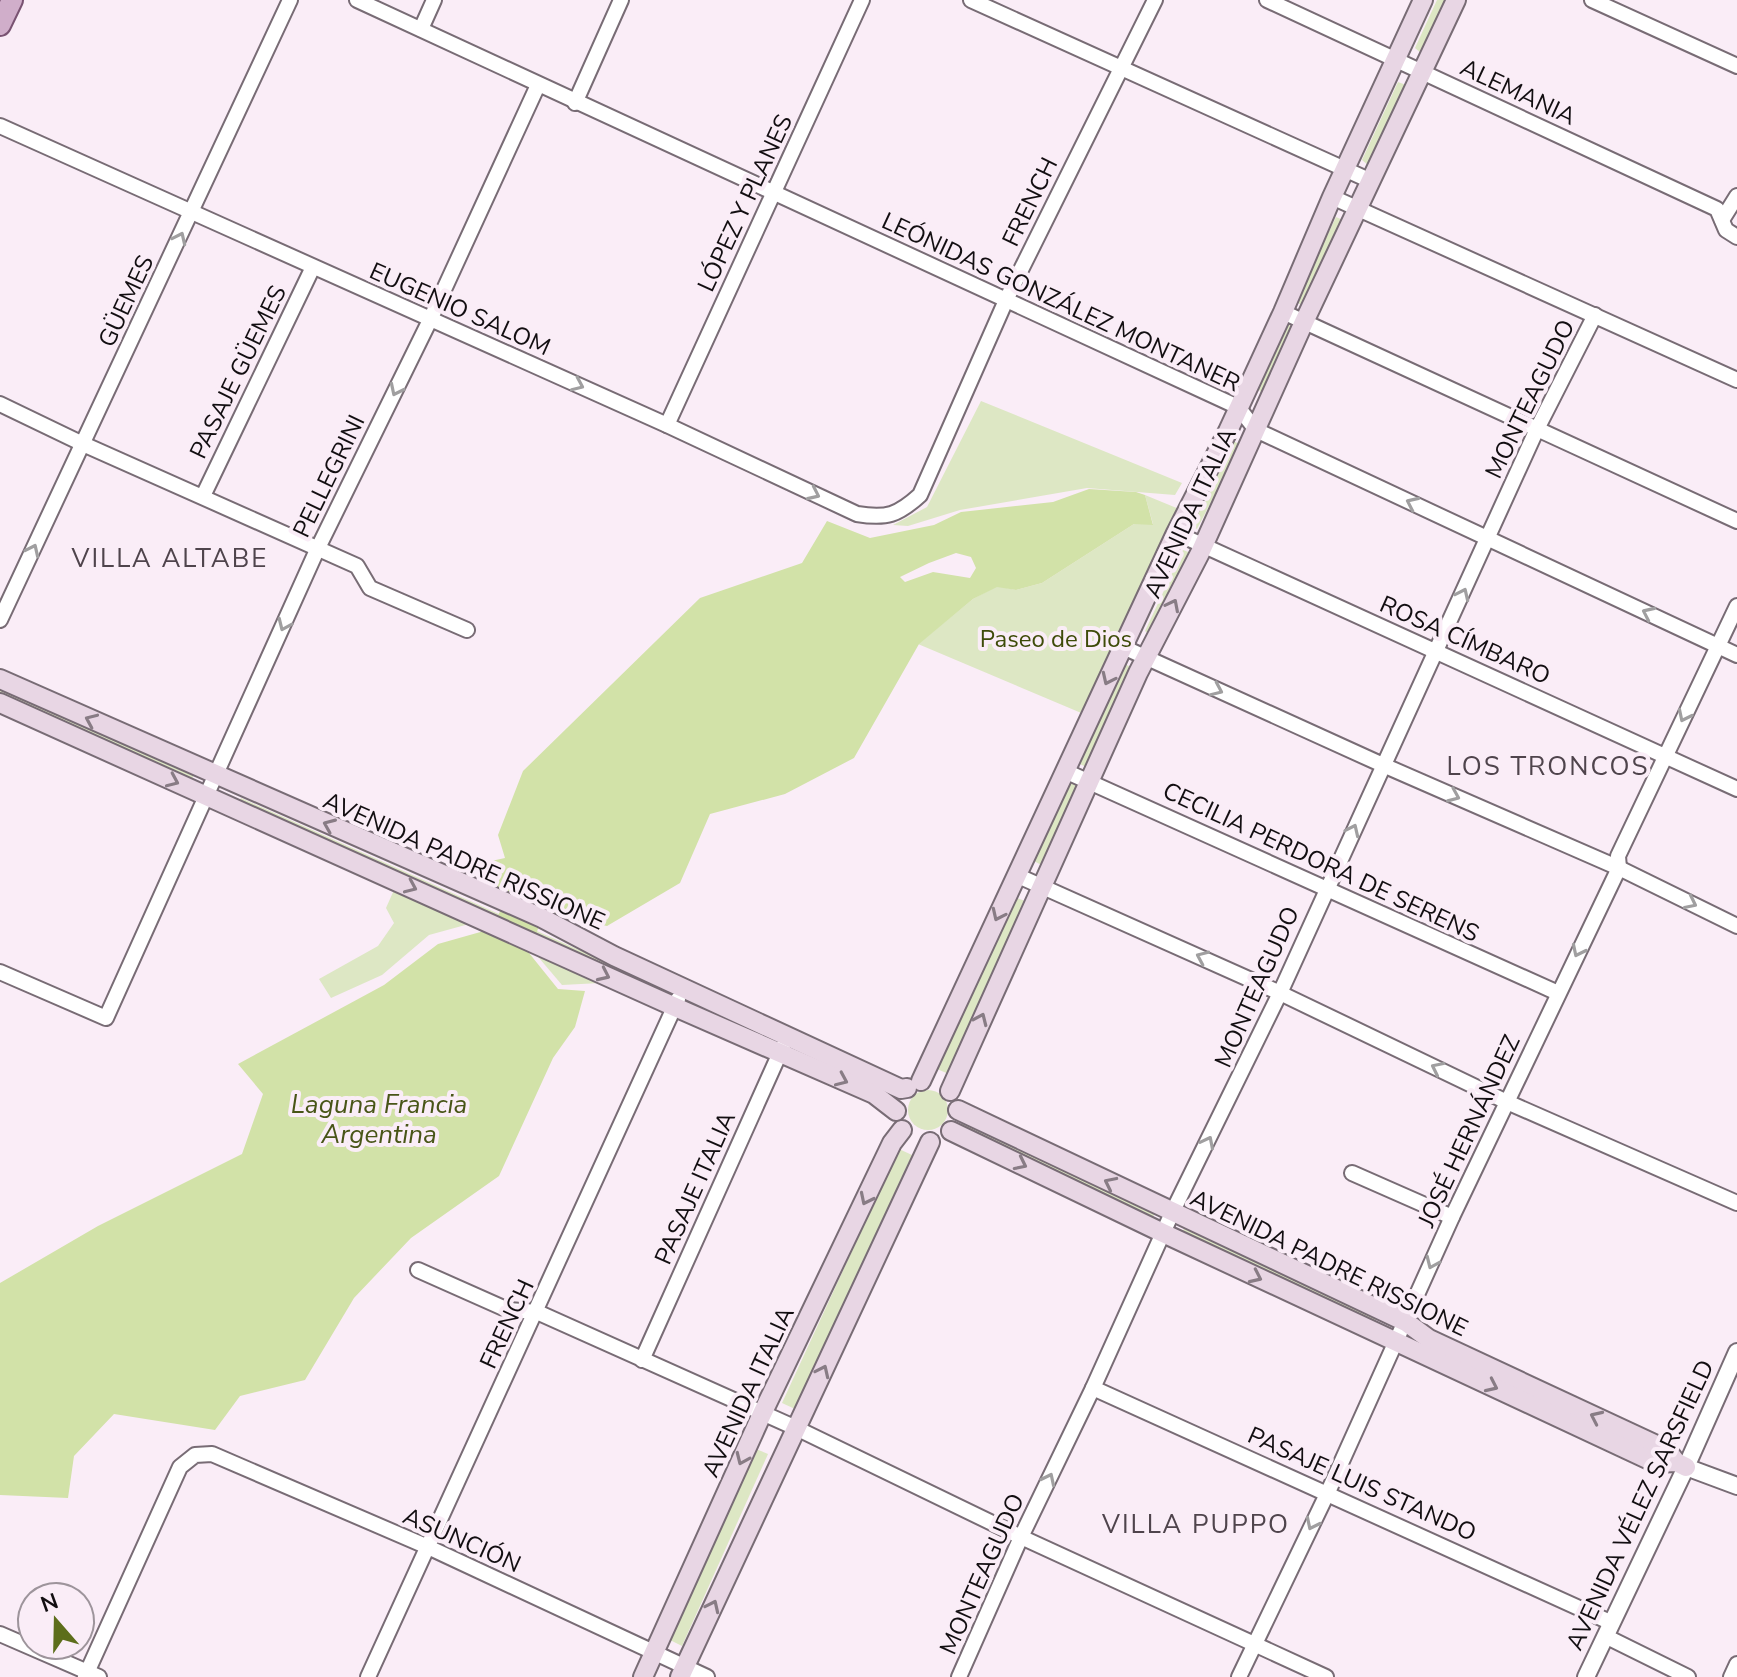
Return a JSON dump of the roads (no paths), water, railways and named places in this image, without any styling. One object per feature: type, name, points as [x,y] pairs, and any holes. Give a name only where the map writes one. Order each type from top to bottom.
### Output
[{"type":"main road","points":[[0,25],[12,0]]},
{"type":"main road","name":"AVENIDA ITALIA","points":[[914,1084],[1176,533],[1228,431],[1423,0]]},
{"type":"main road","name":"AVENIDA ITALIA","points":[[950,1091],[1145,658],[1203,547],[1304,322],[1456,0]]},
{"type":"main road","name":"AVENIDA PADRE RISSIONE","points":[[0,679],[542,918],[614,956],[901,1089],[914,1084]]},
{"type":"main road","name":"AVENIDA PADRE RISSIONE","points":[[0,703],[874,1094],[896,1111]]},
{"type":"main road","points":[[934,1081],[950,1091],[958,1110],[951,1131],[942,1139],[930,1142],[914,1139],[902,1130],[896,1111],[900,1097],[914,1084],[934,1081]]},
{"type":"main road","name":"AVENIDA PADRE RISSIONE","points":[[958,1110],[1406,1322],[1429,1339],[1667,1450],[1681,1464]]},
{"type":"main road","name":"AVENIDA ITALIA","points":[[643,1677],[762,1414],[885,1157],[902,1130]]},
{"type":"main road","name":"AVENIDA PADRE RISSIONE","points":[[951,1131],[1656,1463],[1681,1464]]},
{"type":"main road","points":[[682,1672],[930,1142]]},
{"type":"street","name":"GÜEMES","points":[[0,620],[290,0]]},
{"type":"street","name":"LEÓNIDAS GONZÁLEZ MONTANER","points":[[357,0],[1238,407],[1256,430],[1737,655]]},
{"type":"street","points":[[421,29],[434,0]]},
{"type":"street","points":[[575,103],[621,0]]},
{"type":"street","name":"LÓPEZ Y PLANES","points":[[667,425],[862,0]]},
{"type":"street","points":[[971,0],[1371,181]]},
{"type":"street","name":"FRENCH","points":[[905,509],[920,495],[1007,298],[1155,0]]},
{"type":"street","name":"ALEMANIA","points":[[1267,0],[1717,209],[1726,230],[1737,237]]},
{"type":"street","points":[[1592,0],[1737,66]]},
{"type":"street","name":"PELLEGRINI","points":[[0,972],[106,1018],[317,550],[430,320],[538,85]]},
{"type":"street","name":"EUGENIO SALOM","points":[[0,126],[667,425],[857,514],[881,518],[905,509]]},
{"type":"street","points":[[1722,220],[1737,196]]},
{"type":"street","points":[[1332,197],[1737,380]]},
{"type":"street","name":"PASAJE GÜEMES","points":[[203,496],[313,267]]},
{"type":"street","points":[[1283,312],[1737,521]]},
{"type":"street","name":"MONTEAGUDO","points":[[959,1677],[1172,1213],[1280,993],[1537,429],[1595,315]]},
{"type":"street","points":[[0,404],[357,566],[370,588],[467,630]]},
{"type":"street","name":"ROSA CÍMBARO","points":[[1176,533],[1737,789]]},
{"type":"street","name":"JOSÉ HERNÁNDEZ","points":[[1239,1677],[1328,1492],[1452,1217],[1619,868],[1618,856],[1737,606]]},
{"type":"street","points":[[1123,647],[1619,868],[1737,926]]},
{"type":"street","name":"CECILIA PERDORA DE SERENS","points":[[1065,771],[1558,993]]},
{"type":"street","points":[[1016,875],[1280,993],[1507,1102],[1737,1203]]},
{"type":"street","name":"FRENCH","points":[[368,1677],[537,1312],[682,988]]},
{"type":"street","name":"PASAJE ITALIA","points":[[642,1360],[788,1035]]},
{"type":"street","points":[[1352,1173],[1452,1217]]},
{"type":"street","points":[[418,1270],[508,1310],[537,1312],[796,1428],[1021,1537],[1326,1677]]},
{"type":"street","name":"AVENIDA VÉLEZ SARSFIELD","points":[[1586,1677],[1681,1464],[1737,1352]]},
{"type":"street","name":"PASAJE LUIS STANDO","points":[[1093,1388],[1328,1492],[1609,1630],[1688,1677]]},
{"type":"street","name":"ASUNCIÓN","points":[[91,1675],[180,1467],[195,1455],[212,1454],[428,1547],[654,1652],[682,1672],[707,1677]]},
{"type":"street","name":"AVENIDA PADRE RISSIONE","points":[[1681,1464],[1737,1486]]},
{"type":"street","points":[[0,1634],[91,1675]]},
{"type":"street","points":[[1731,1677],[1737,1664]]},
{"type":"water","name":"Laguna Francia Argentina","points":[[1089,489],[1136,492],[1145,495],[1153,525],[1134,524],[1042,583],[1016,590],[997,587],[973,599],[919,644],[854,758],[785,794],[710,814],[680,883],[607,926],[547,914],[542,918],[529,953],[558,989],[585,991],[575,1027],[553,1058],[499,1176],[411,1238],[354,1298],[305,1380],[240,1396],[215,1430],[114,1414],[74,1456],[68,1498],[0,1495],[0,1283],[98,1226],[242,1154],[263,1094],[238,1064],[384,985],[438,944],[491,929],[508,896],[468,866],[505,858],[498,835],[523,771],[700,598],[802,563],[827,521],[870,538],[934,525],[961,512],[1053,502]],"holes":[[[956,553],[971,557],[976,568],[970,578],[933,572],[905,582],[900,577]]]},
{"type":"district","name":"VILLA ALTABE","points":[[170,558]]},
{"type":"district","name":"LOS TRONCOS","points":[[1548,766]]},
{"type":"district","name":"VILLA PUPPO","points":[[1196,1524]]},
{"type":"park label","name":"Paseo de Dios","points":[[1056,639]]}]
